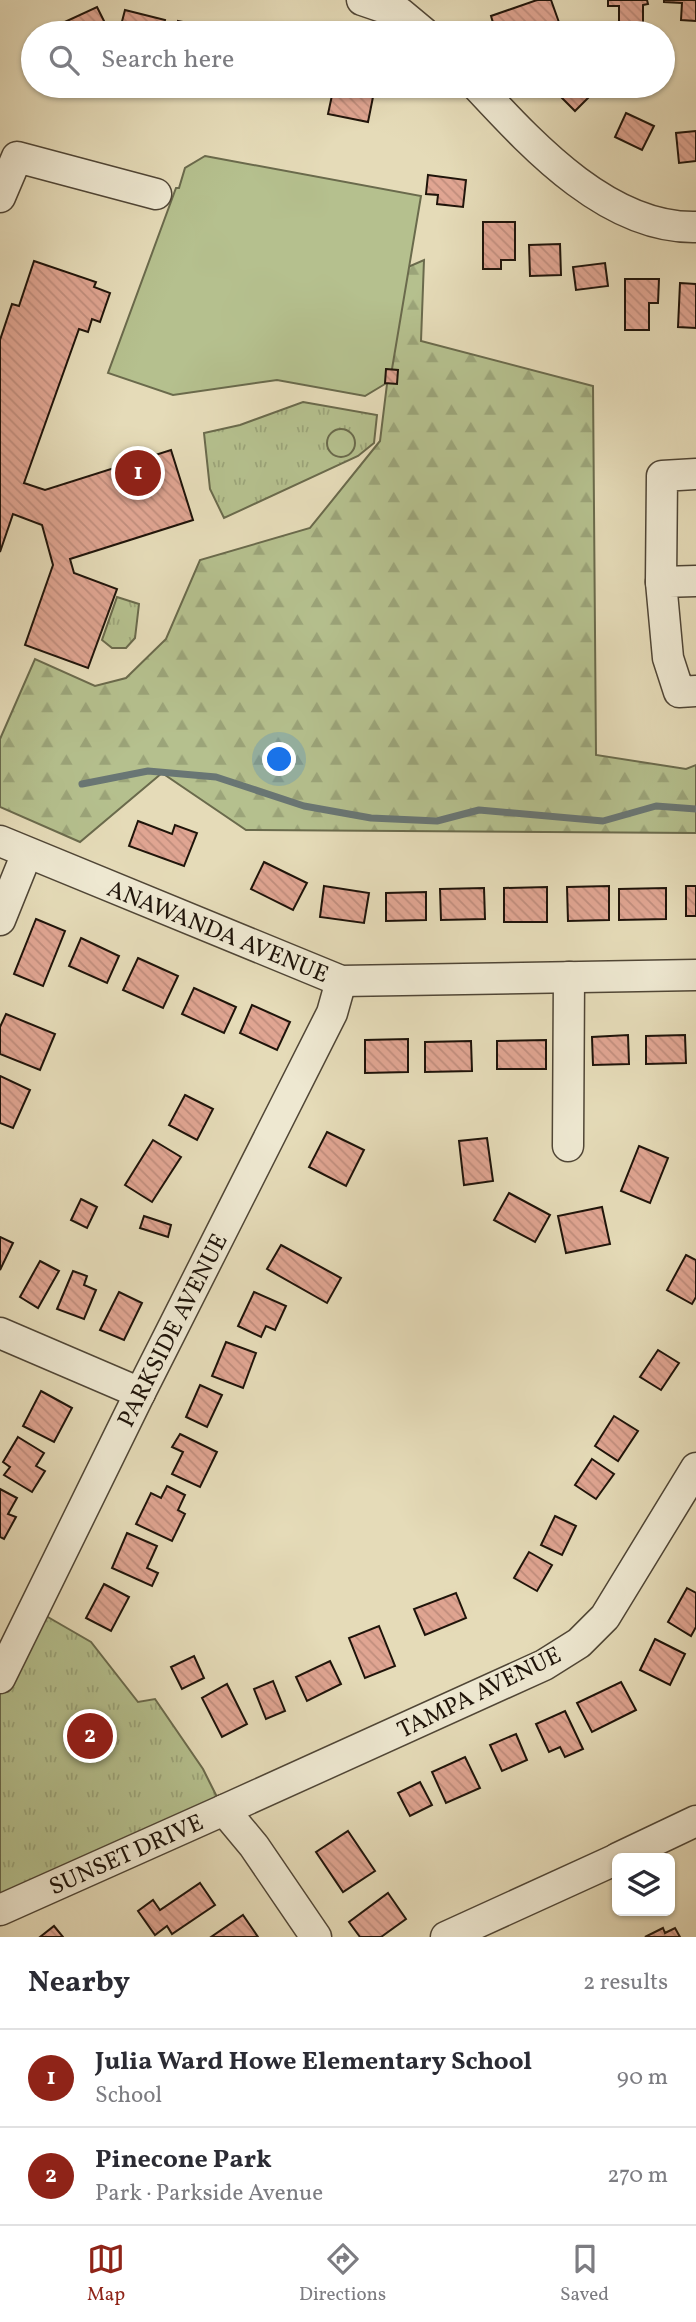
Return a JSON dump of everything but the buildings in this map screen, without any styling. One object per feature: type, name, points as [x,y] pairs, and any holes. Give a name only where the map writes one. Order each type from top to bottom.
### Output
[{"type":"street","points":[[362,0],[411,6]]},
{"type":"street","points":[[488,98],[538,150],[581,185],[631,213],[678,227],[696,227]]},
{"type":"street","points":[[0,197],[17,157],[156,194]]},
{"type":"street","points":[[696,474],[662,476],[661,582],[668,658],[679,692],[696,691]]},
{"type":"street","points":[[661,582],[696,581]]},
{"type":"street","name":"ANAWANDA AVENUE","points":[[0,841],[341,981],[696,975]]},
{"type":"street","points":[[0,920],[27,853]]},
{"type":"street","points":[[568,1146],[569,977]]},
{"type":"street","name":"PARKSIDE AVENUE","points":[[0,1678],[332,1013],[341,981]]},
{"type":"street","points":[[0,1333],[140,1393]]},
{"type":"street","name":"TAMPA AVENUE","points":[[224,1810],[544,1665],[579,1643],[605,1617],[696,1468]]},
{"type":"street","name":"SUNSET DRIVE","points":[[0,1910],[224,1810],[254,1846],[316,1937]]},
{"type":"street","points":[[629,1853],[696,1821]]},
{"type":"street","points":[[446,1937],[612,1861]]},
{"type":"green space","points":[[205,156],[421,196],[390,381],[365,396],[277,380],[173,395],[108,373],[176,188],[179,188],[185,168]]},
{"type":"green space","points":[[424,260],[421,341],[593,386],[596,755],[686,769],[696,765],[696,833],[246,830],[162,773],[80,842],[0,807],[0,739],[35,659],[95,686],[126,678],[166,639],[200,560],[310,528],[380,441],[401,270]]},
{"type":"green space","points":[[303,402],[377,415],[374,443],[358,456],[224,518],[210,489],[204,433],[240,425]]},
{"type":"green space","points":[[341,429],[351,433],[355,443],[351,453],[341,457],[331,453],[327,443],[331,433]]},
{"type":"green space","points":[[117,597],[139,604],[135,638],[126,648],[112,648],[102,640]]},
{"type":"green space","points":[[34,1609],[91,1642],[138,1702],[155,1699],[203,1769],[216,1795],[232,1806],[0,1910],[0,1678]]},
{"type":"waterway","points":[[82,784],[148,771],[216,777],[304,806],[371,818],[437,821],[479,810],[603,821],[656,806],[696,809]]},
{"type":"place","name":"Julia Ward Howe Elementary School","points":[[138,473]]},
{"type":"place","name":"Pinecone Park","points":[[90,1736]]}]
